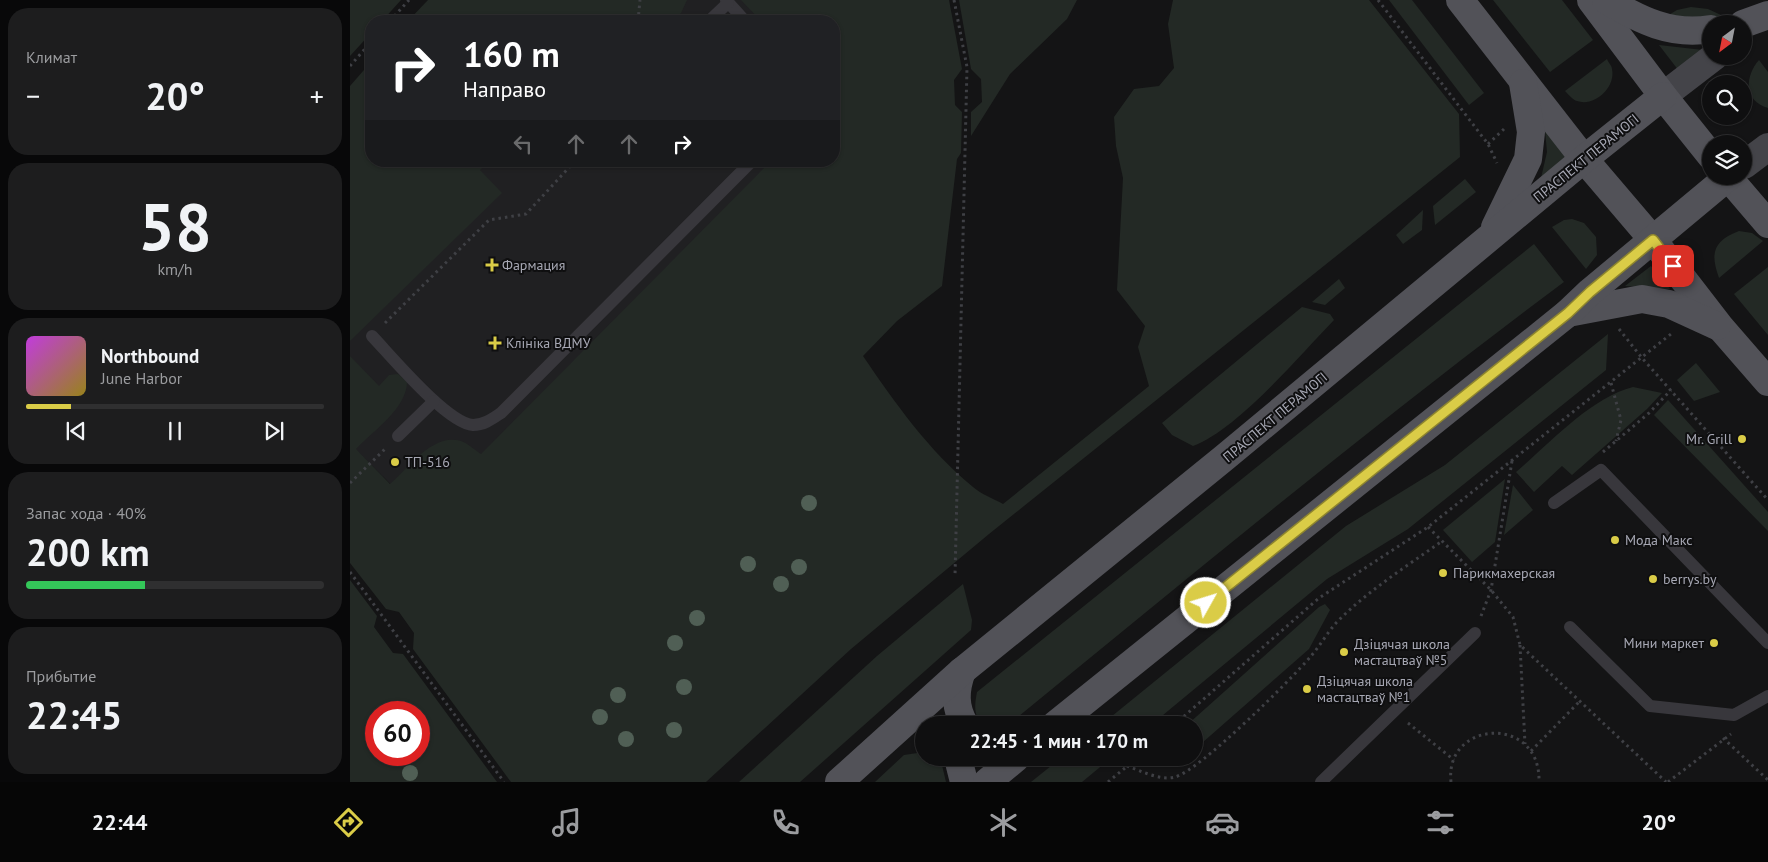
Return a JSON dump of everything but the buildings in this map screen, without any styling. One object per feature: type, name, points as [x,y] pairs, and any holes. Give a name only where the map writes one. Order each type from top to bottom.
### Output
[{"type":"main road","points":[[1460,0],[1584,159],[1653,240],[1721,328],[1768,382]]},
{"type":"main road","points":[[1591,0],[1702,145]]},
{"type":"main road","points":[[1606,0],[1641,20],[1668,30],[1702,29]]},
{"type":"main road","points":[[1752,21],[1768,15]]},
{"type":"main road","points":[[1752,28],[1768,15]]},
{"type":"main road","name":"ПРАСПЕКТ ПЕРАМОГІ","points":[[839,782],[962,671],[1224,458],[1584,159],[1703,65]]},
{"type":"main road","points":[[1488,240],[1528,159],[1531,132],[1523,82]]},
{"type":"main road","points":[[1752,159],[1768,147]]},
{"type":"main road","points":[[1066,716],[1568,313],[1590,292],[1719,185]]},
{"type":"main road","points":[[1740,185],[1768,224]]},
{"type":"main road","points":[[1568,313],[1642,299],[1669,304],[1721,328]]},
{"type":"main road","points":[[961,716],[957,707],[956,695],[962,671]]},
{"type":"main road","points":[[886,739],[910,731],[915,731]]},
{"type":"main road","points":[[960,766],[964,782]]},
{"type":"main road","points":[[987,782],[1006,766]]},
{"type":"lane","points":[[714,15],[727,1],[740,15]]},
{"type":"lane","points":[[372,336],[434,400],[458,419],[472,425],[485,423],[501,413],[746,167]]},
{"type":"lane","points":[[398,436],[434,400]]},
{"type":"lane","points":[[1554,503],[1601,470],[1768,643]]},
{"type":"lane","points":[[1570,626],[1650,706],[1734,715],[1768,696]]},
{"type":"lane","points":[[1321,782],[1475,633]]},
{"type":"path","points":[[395,15],[409,0]]},
{"type":"path","points":[[639,15],[640,0]]},
{"type":"path","points":[[954,0],[967,67],[955,576]]},
{"type":"path","points":[[1378,0],[1488,144],[1508,125]]},
{"type":"path","points":[[350,66],[365,49]]},
{"type":"path","points":[[372,336],[489,220],[526,214],[569,167]]},
{"type":"path","points":[[1617,326],[1642,358],[1768,500]]},
{"type":"path","points":[[1184,716],[1318,598],[1428,527],[1674,331]]},
{"type":"path","points":[[1611,383],[1621,420],[1615,441]]},
{"type":"path","points":[[1602,453],[1671,390]]},
{"type":"path","points":[[350,483],[398,436]]},
{"type":"path","points":[[1475,633],[1491,590],[1512,461]]},
{"type":"path","points":[[1428,527],[1491,590],[1513,617],[1520,645],[1525,744]]},
{"type":"path","points":[[1203,759],[1247,720],[1311,656],[1336,623],[1381,585],[1442,542]]},
{"type":"path","points":[[350,572],[504,782]]},
{"type":"path","points":[[1520,645],[1667,782],[1738,728]]},
{"type":"path","points":[[1531,751],[1579,702]]},
{"type":"path","points":[[1394,711],[1454,760]]},
{"type":"path","points":[[1451,782],[1454,760],[1463,746],[1485,733],[1502,733],[1525,744],[1531,751],[1538,767],[1538,782]]},
{"type":"path","points":[[1724,738],[1768,780]]},
{"type":"path","points":[[1108,782],[1127,766],[1156,776],[1173,778],[1188,772],[1195,766]]},
{"type":"shaded area","points":[[350,0],[401,0],[387,15],[365,15],[365,40],[350,56]]},
{"type":"shaded area","points":[[428,0],[687,0],[679,15],[414,15]]},
{"type":"shaded area","points":[[547,0],[746,0],[761,15],[532,15]]},
{"type":"shaded area","points":[[741,0],[949,0],[962,69],[954,80],[955,105],[962,112],[961,153],[957,159],[942,286],[897,321],[863,356],[900,409],[942,458],[976,490],[1003,504],[1149,386],[1138,347],[1145,326],[1117,290],[1123,178],[1116,146],[1114,117],[1134,89],[1159,86],[1174,68],[1168,24],[1173,0],[1369,0],[1459,114],[1460,157],[989,534],[851,649],[706,782],[511,782],[413,649],[414,633],[399,612],[386,609],[350,563],[350,356],[379,386],[389,375],[398,374],[407,382],[406,392],[395,410],[356,449],[390,484],[422,453],[440,442],[450,440],[461,441],[481,454],[765,167],[840,167],[840,15],[755,15]]},
{"type":"shaded area","points":[[959,0],[1077,0],[1067,19],[1010,74],[971,136],[971,112],[982,102],[981,79],[971,69]]},
{"type":"shaded area","points":[[1389,0],[1412,0],[1484,93],[1469,105]]},
{"type":"shaded area","points":[[1493,0],[1562,0],[1593,40],[1550,72]]},
{"type":"shaded area","points":[[1691,7],[1708,9],[1721,15],[1702,15],[1702,22],[1667,16],[1677,10]]},
{"type":"shaded area","points":[[1659,45],[1702,50],[1679,71]]},
{"type":"shaded area","points":[[1607,59],[1612,68],[1611,83],[1597,99],[1584,102],[1575,100],[1565,91]]},
{"type":"shaded area","points":[[1759,60],[1768,72],[1768,108],[1760,105],[1752,97],[1752,75],[1750,75]]},
{"type":"shaded area","points":[[365,69],[365,167],[483,167],[480,170],[502,193],[350,341],[350,86]]},
{"type":"shaded area","points":[[1545,130],[1567,158],[1541,178],[1547,152]]},
{"type":"shaded area","name":"Клініка ВДМУ","points":[[379,167],[796,167],[444,537],[350,444],[350,196]]},
{"type":"shaded area","points":[[1465,179],[1476,192],[1435,225],[1433,206]]},
{"type":"shaded area","points":[[1423,210],[1422,230],[1403,244],[1396,235]]},
{"type":"shaded area","points":[[1572,219],[1584,223],[1596,237],[1597,255],[1586,269],[1552,227],[1564,220]]},
{"type":"shaded area","points":[[1739,231],[1752,233],[1763,241],[1719,278],[1715,262],[1716,249],[1724,239]]},
{"type":"shaded area","points":[[1534,244],[1564,282],[1353,445],[1019,716],[977,716],[975,702],[977,692]]},
{"type":"shaded area","points":[[1651,266],[1670,289],[1625,286]]},
{"type":"shaded area","points":[[1768,267],[1768,335],[1734,294]]},
{"type":"shaded area","points":[[1339,279],[1345,288],[1325,305],[1312,302]]},
{"type":"shaded area","points":[[1302,307],[1330,314],[1334,320],[1267,390],[1229,424],[1211,437],[1193,446],[1172,435],[1162,423]]},
{"type":"shaded area","points":[[1608,334],[1606,370],[1408,529],[1327,579],[1162,716],[1112,716],[1346,526],[1445,465]]},
{"type":"shaded area","points":[[1696,363],[1720,392],[1694,401],[1677,380]]},
{"type":"shaded area","points":[[1633,387],[1662,393],[1647,409],[1572,475],[1562,466],[1534,492],[1516,472],[1586,411],[1601,401]]},
{"type":"shaded area","points":[[1668,400],[1768,512],[1768,531],[1654,415]]},
{"type":"shaded area","points":[[1505,479],[1495,542],[1472,562],[1443,530]]},
{"type":"shaded area","points":[[1513,485],[1533,510],[1504,535]]},
{"type":"shaded area","points":[[350,580],[377,616],[374,627],[393,653],[403,654],[497,782],[350,782]]},
{"type":"shaded area","points":[[963,584],[972,620],[971,630],[800,782],[739,782],[877,656]]},
{"type":"shaded area","points":[[1325,604],[1330,610],[1309,649],[1203,742],[1203,716],[1197,716],[1319,607]]},
{"type":"shaded area","points":[[915,753],[915,766],[942,766],[946,782],[875,782],[904,755]]},
{"type":"shaded area","points":[[1051,766],[1101,766],[1082,782],[1031,782]]},
{"type":"place","name":"Фармация","points":[[492,265]]},
{"type":"place","name":"Клініка ВДМУ","points":[[495,343]]},
{"type":"place","name":"Mr. Grill","points":[[1742,439]]},
{"type":"place","name":"ТП-516","points":[[395,462]]},
{"type":"place","name":"Мода Макс","points":[[1615,540]]},
{"type":"place","name":"Парикмахерская","points":[[1443,573]]},
{"type":"place","name":"berrys.by","points":[[1653,579]]},
{"type":"place","name":"Мини маркет","points":[[1714,643]]},
{"type":"place","name":"Дзіцячая школа мастацтваў №5","points":[[1344,652]]},
{"type":"place","name":"Дзіцячая школа мастацтваў №1","points":[[1307,689]]},
{"type":"route","points":[[1206,603],[1568,313],[1590,292],[1653,240],[1673,266]]}]
